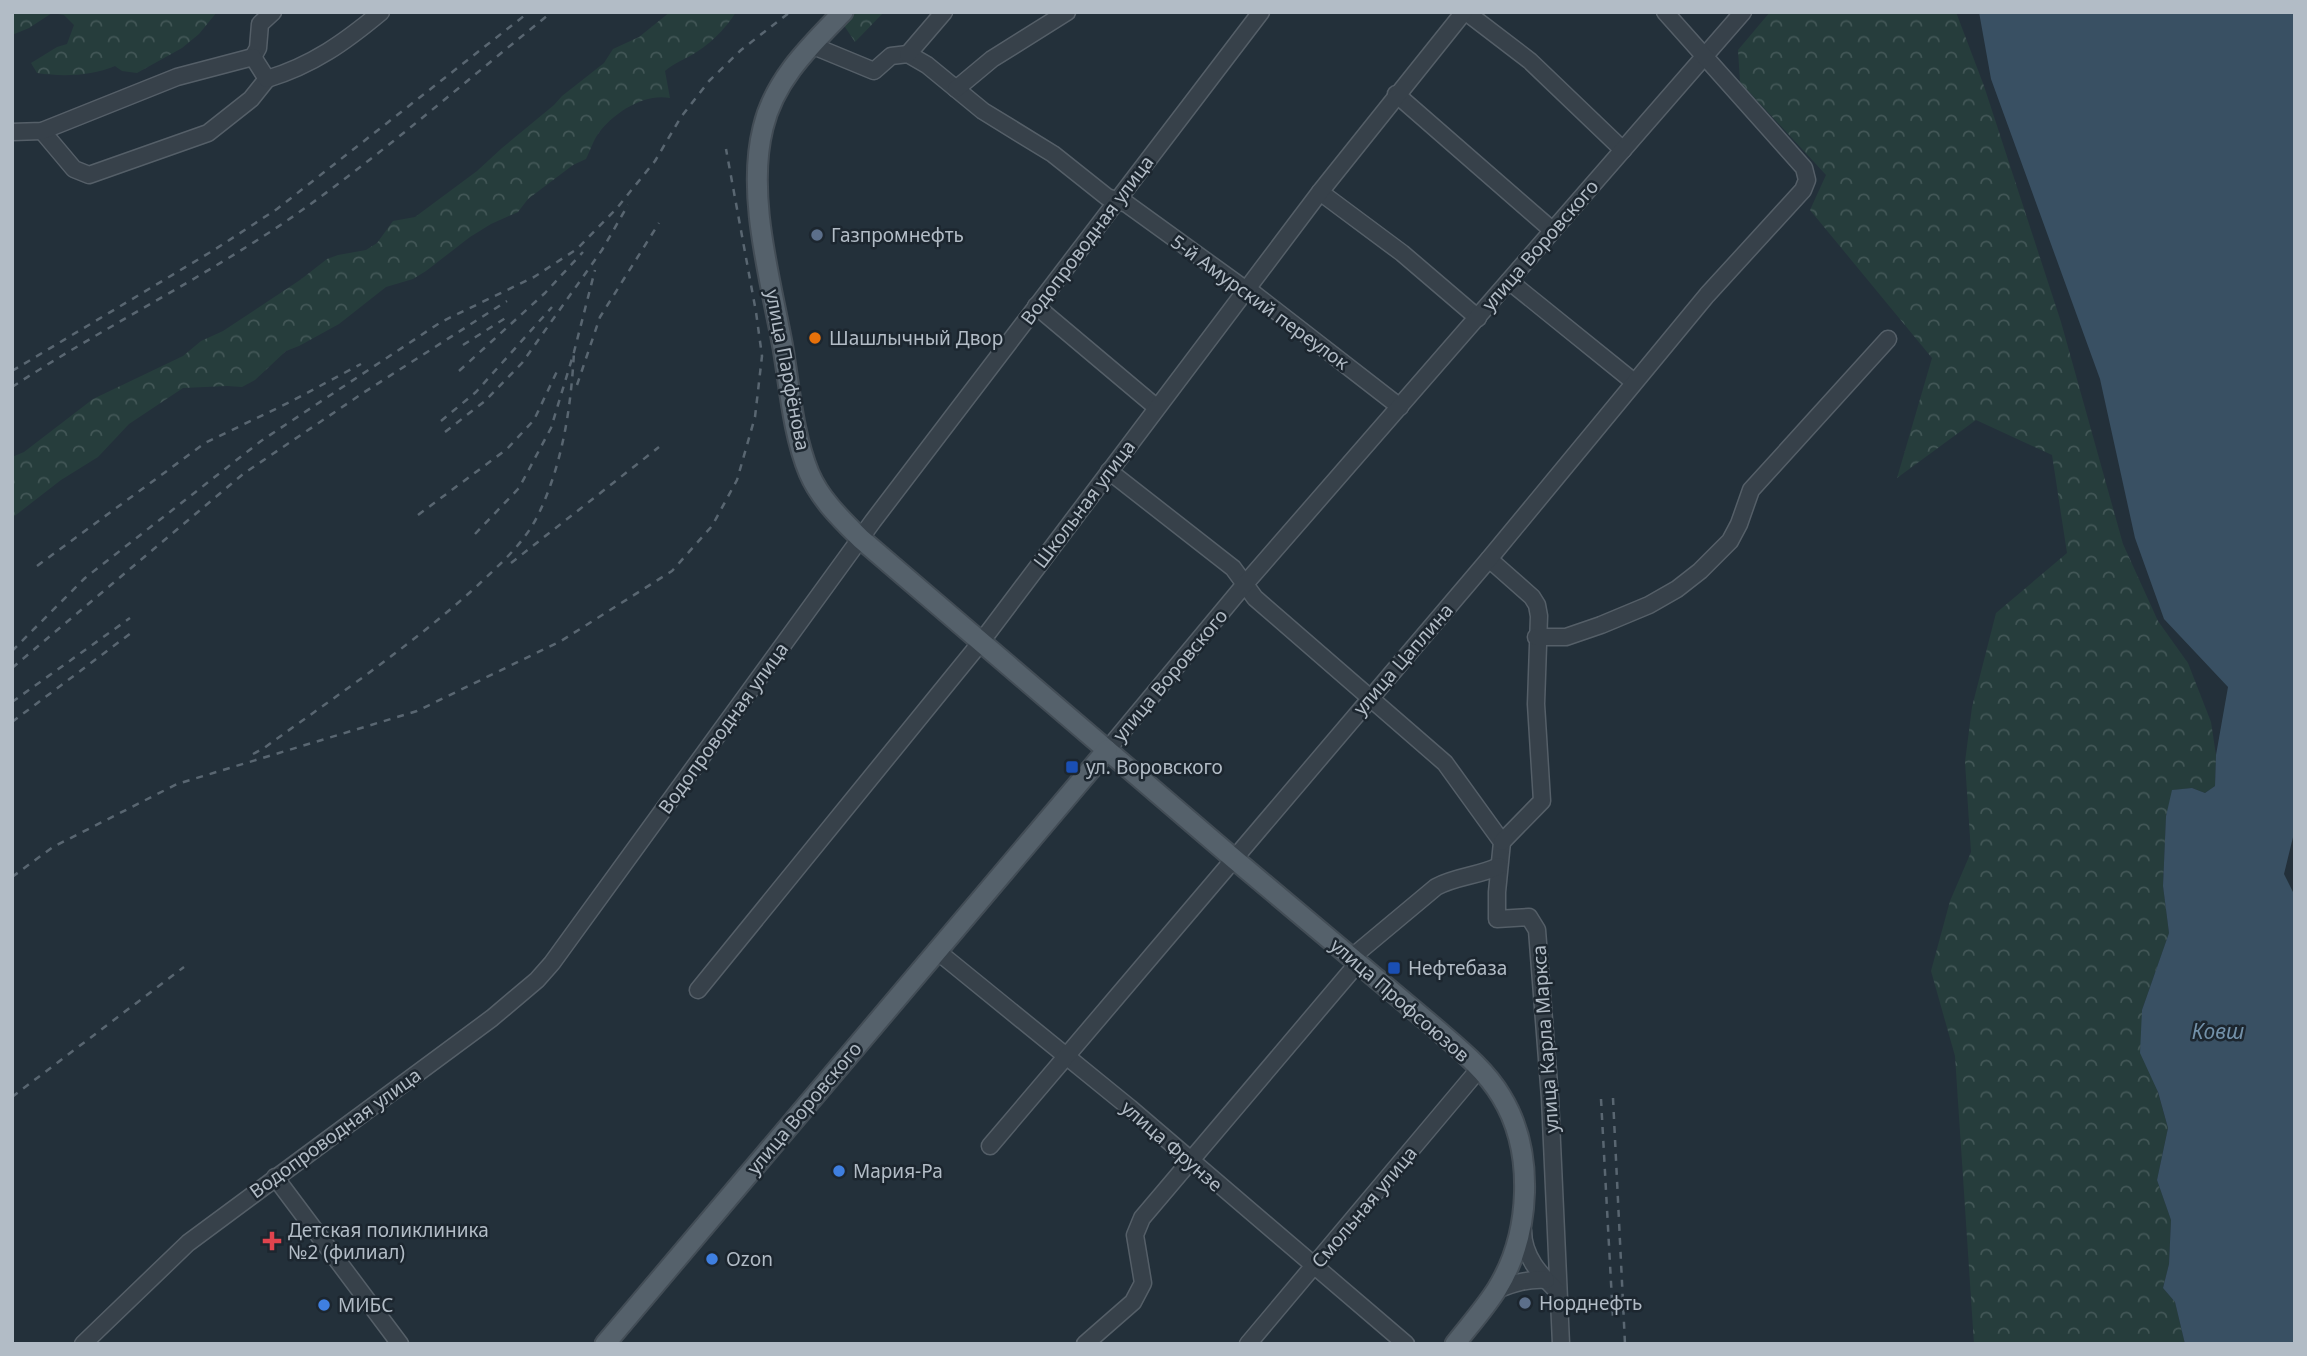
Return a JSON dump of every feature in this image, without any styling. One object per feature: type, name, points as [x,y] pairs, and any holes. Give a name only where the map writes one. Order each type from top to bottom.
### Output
[{"type":"main road","name":"улица Парфёнова","points":[[843,12],[790,71],[771,104],[758,152],[762,230],[802,453],[822,496],[861,540],[1107,750]]},
{"type":"main road","name":"улица Профсоюзов","points":[[1107,750],[1434,1027],[1479,1069],[1500,1094],[1514,1122],[1520,1149],[1523,1214],[1510,1263],[1497,1290],[1455,1344]]},
{"type":"main road","name":"улица Воровского","points":[[609,1342],[1107,750]]},
{"type":"street","points":[[12,132],[43,131],[177,77],[253,57],[258,48],[260,23],[274,12]]},
{"type":"street","points":[[43,131],[74,169],[89,175],[208,133],[251,99],[267,79],[312,62],[349,38],[381,12]]},
{"type":"street","points":[[811,45],[874,71],[891,56],[908,54],[944,12]]},
{"type":"street","points":[[956,89],[992,59],[1067,12]]},
{"type":"street","name":"Водопроводная улица","points":[[83,1344],[188,1243],[492,1018],[537,980],[1036,306],[1261,12]]},
{"type":"street","points":[[1465,12],[1530,61],[1623,149]]},
{"type":"street","name":"Школьная улица","points":[[698,990],[981,642],[1320,191],[1465,12]]},
{"type":"street","points":[[1665,12],[1705,57]]},
{"type":"street","name":"улица Воровского","points":[[1107,750],[1245,584],[1743,12]]},
{"type":"street","name":"5-й Амурский переулок","points":[[908,54],[927,65],[983,111],[1053,154],[1107,197],[1127,204],[1253,293],[1400,407]]},
{"type":"street","points":[[253,57],[267,79]]},
{"type":"street","name":"улица Цаплина","points":[[990,1146],[1489,559],[1707,295],[1803,190],[1807,180],[1804,168],[1705,57]]},
{"type":"street","points":[[1396,94],[1552,230]]},
{"type":"street","points":[[1320,191],[1402,253],[1478,318]]},
{"type":"street","points":[[1509,281],[1634,382]]},
{"type":"street","points":[[1036,306],[1156,407]]},
{"type":"street","points":[[1536,637],[1566,637],[1601,625],[1649,605],[1677,589],[1700,571],[1730,541],[1751,490],[1888,339]]},
{"type":"street","points":[[1109,471],[1233,568],[1255,598],[1445,763],[1502,842],[1542,801],[1536,704],[1536,637],[1539,616],[1532,597],[1489,559]]},
{"type":"street","name":"улица Карла Маркса","points":[[1502,842],[1497,919],[1529,917],[1537,930],[1549,1082],[1552,1286],[1561,1344]]},
{"type":"street","points":[[1085,1344],[1133,1302],[1143,1283],[1135,1235],[1142,1218],[1191,1163],[1354,960],[1436,887],[1444,882],[1483,873],[1499,866]]},
{"type":"street","name":"улица Фрунзе","points":[[937,951],[1066,1055],[1406,1344]]},
{"type":"street","name":"Смольная улица","points":[[1248,1344],[1479,1069]]},
{"type":"street","points":[[275,1177],[400,1344]]},
{"type":"street","points":[[1523,1214],[1526,1251],[1552,1286]]},
{"type":"street","points":[[1497,1290],[1531,1279],[1552,1286]]},
{"type":"green space","points":[[12,12],[217,12],[199,34],[182,48],[137,73],[122,71],[115,66],[87,74],[57,75],[37,73],[31,63],[67,44],[74,25],[64,15],[52,13],[12,35]]},
{"type":"green space","points":[[670,12],[736,12],[710,42],[665,71],[670,98],[650,99],[621,112],[598,134],[586,159],[573,165],[528,199],[518,212],[470,237],[413,279],[386,287],[339,324],[286,351],[255,380],[242,387],[183,388],[129,424],[98,457],[61,480],[12,518],[12,457],[24,452],[93,399],[183,356],[201,341],[223,331],[327,259],[366,250],[377,243],[393,221],[415,217],[477,171],[604,63],[613,49],[639,37]]},
{"type":"green space","points":[[854,12],[884,12],[855,42],[843,24]]},
{"type":"green space","points":[[1770,12],[1956,12],[1984,86],[2061,322],[2123,544],[2158,621],[2188,663],[2211,722],[2216,755],[2215,786],[2205,793],[2192,788],[2173,790],[2166,816],[2163,886],[2169,933],[2142,1010],[2158,1093],[2168,1128],[2157,1180],[2171,1220],[2169,1264],[2163,1288],[2175,1302],[2185,1344],[1974,1344],[1955,1056],[1931,971],[1950,901],[1971,852],[1965,762],[1972,707],[1996,613],[2067,553],[2052,455],[1976,420],[1897,478],[1932,358],[1810,210],[1826,175],[1740,82],[1738,50]]},
{"type":"water","name":"Ковш","points":[[1979,12],[2295,12],[2295,829],[2284,874],[2295,896],[2295,1344],[2185,1344],[2175,1302],[2163,1288],[2169,1264],[2171,1220],[2157,1180],[2168,1128],[2158,1092],[2140,1053],[2142,1010],[2169,933],[2163,886],[2166,816],[2172,790],[2192,788],[2205,793],[2215,786],[2216,755],[2228,687],[2164,619],[2135,538],[2100,379],[1991,79]]},
{"type":"railway","points":[[12,371],[214,250],[277,209],[529,12]]},
{"type":"railway","points":[[12,387],[218,265],[285,222],[387,146],[552,12]]},
{"type":"railway","points":[[12,651],[85,578],[261,441],[441,322],[534,277],[577,249],[617,208],[655,161],[681,117],[709,81],[741,50],[790,12]]},
{"type":"railway","points":[[12,877],[53,847],[177,784],[417,711],[561,641],[672,571],[712,526],[737,480],[755,417],[762,356],[726,149]]},
{"type":"railway","points":[[445,432],[485,401],[522,363],[602,250],[628,205]]},
{"type":"railway","points":[[577,385],[600,317],[659,223]]},
{"type":"railway","points":[[459,371],[545,293],[583,252]]},
{"type":"railway","points":[[475,534],[519,488],[551,428],[595,270]]},
{"type":"railway","points":[[12,668],[243,474],[507,301]]},
{"type":"railway","points":[[441,421],[476,392],[552,307]]},
{"type":"railway","points":[[463,345],[507,317]]},
{"type":"railway","points":[[253,754],[400,650],[477,586],[519,543],[539,513],[560,454],[571,393],[574,352]]},
{"type":"railway","points":[[37,566],[205,443],[361,364]]},
{"type":"railway","points":[[418,515],[507,449],[534,420],[559,367]]},
{"type":"railway","points":[[511,563],[659,447]]},
{"type":"railway","points":[[12,702],[130,618]]},
{"type":"railway","points":[[12,722],[135,630]]},
{"type":"railway","points":[[12,1097],[184,967]]},
{"type":"railway","points":[[1613,1098],[1625,1344]]},
{"type":"railway","points":[[1601,1099],[1613,1319]]},
{"type":"place","name":"Газпромнефть","points":[[817,235]]},
{"type":"place","name":"Шашлычный Двор","points":[[815,338]]},
{"type":"place","name":"ул. Воровского","points":[[1072,767]]},
{"type":"place","name":"Нефтебаза","points":[[1394,968]]},
{"type":"place","name":"Мария-Ра","points":[[839,1171]]},
{"type":"place","name":"Детская поликлиника №2 (филиал)","points":[[272,1241]]},
{"type":"place","name":"Ozon","points":[[712,1259]]},
{"type":"place","name":"Норднефть","points":[[1525,1303]]},
{"type":"place","name":"МИБС","points":[[324,1305]]}]
